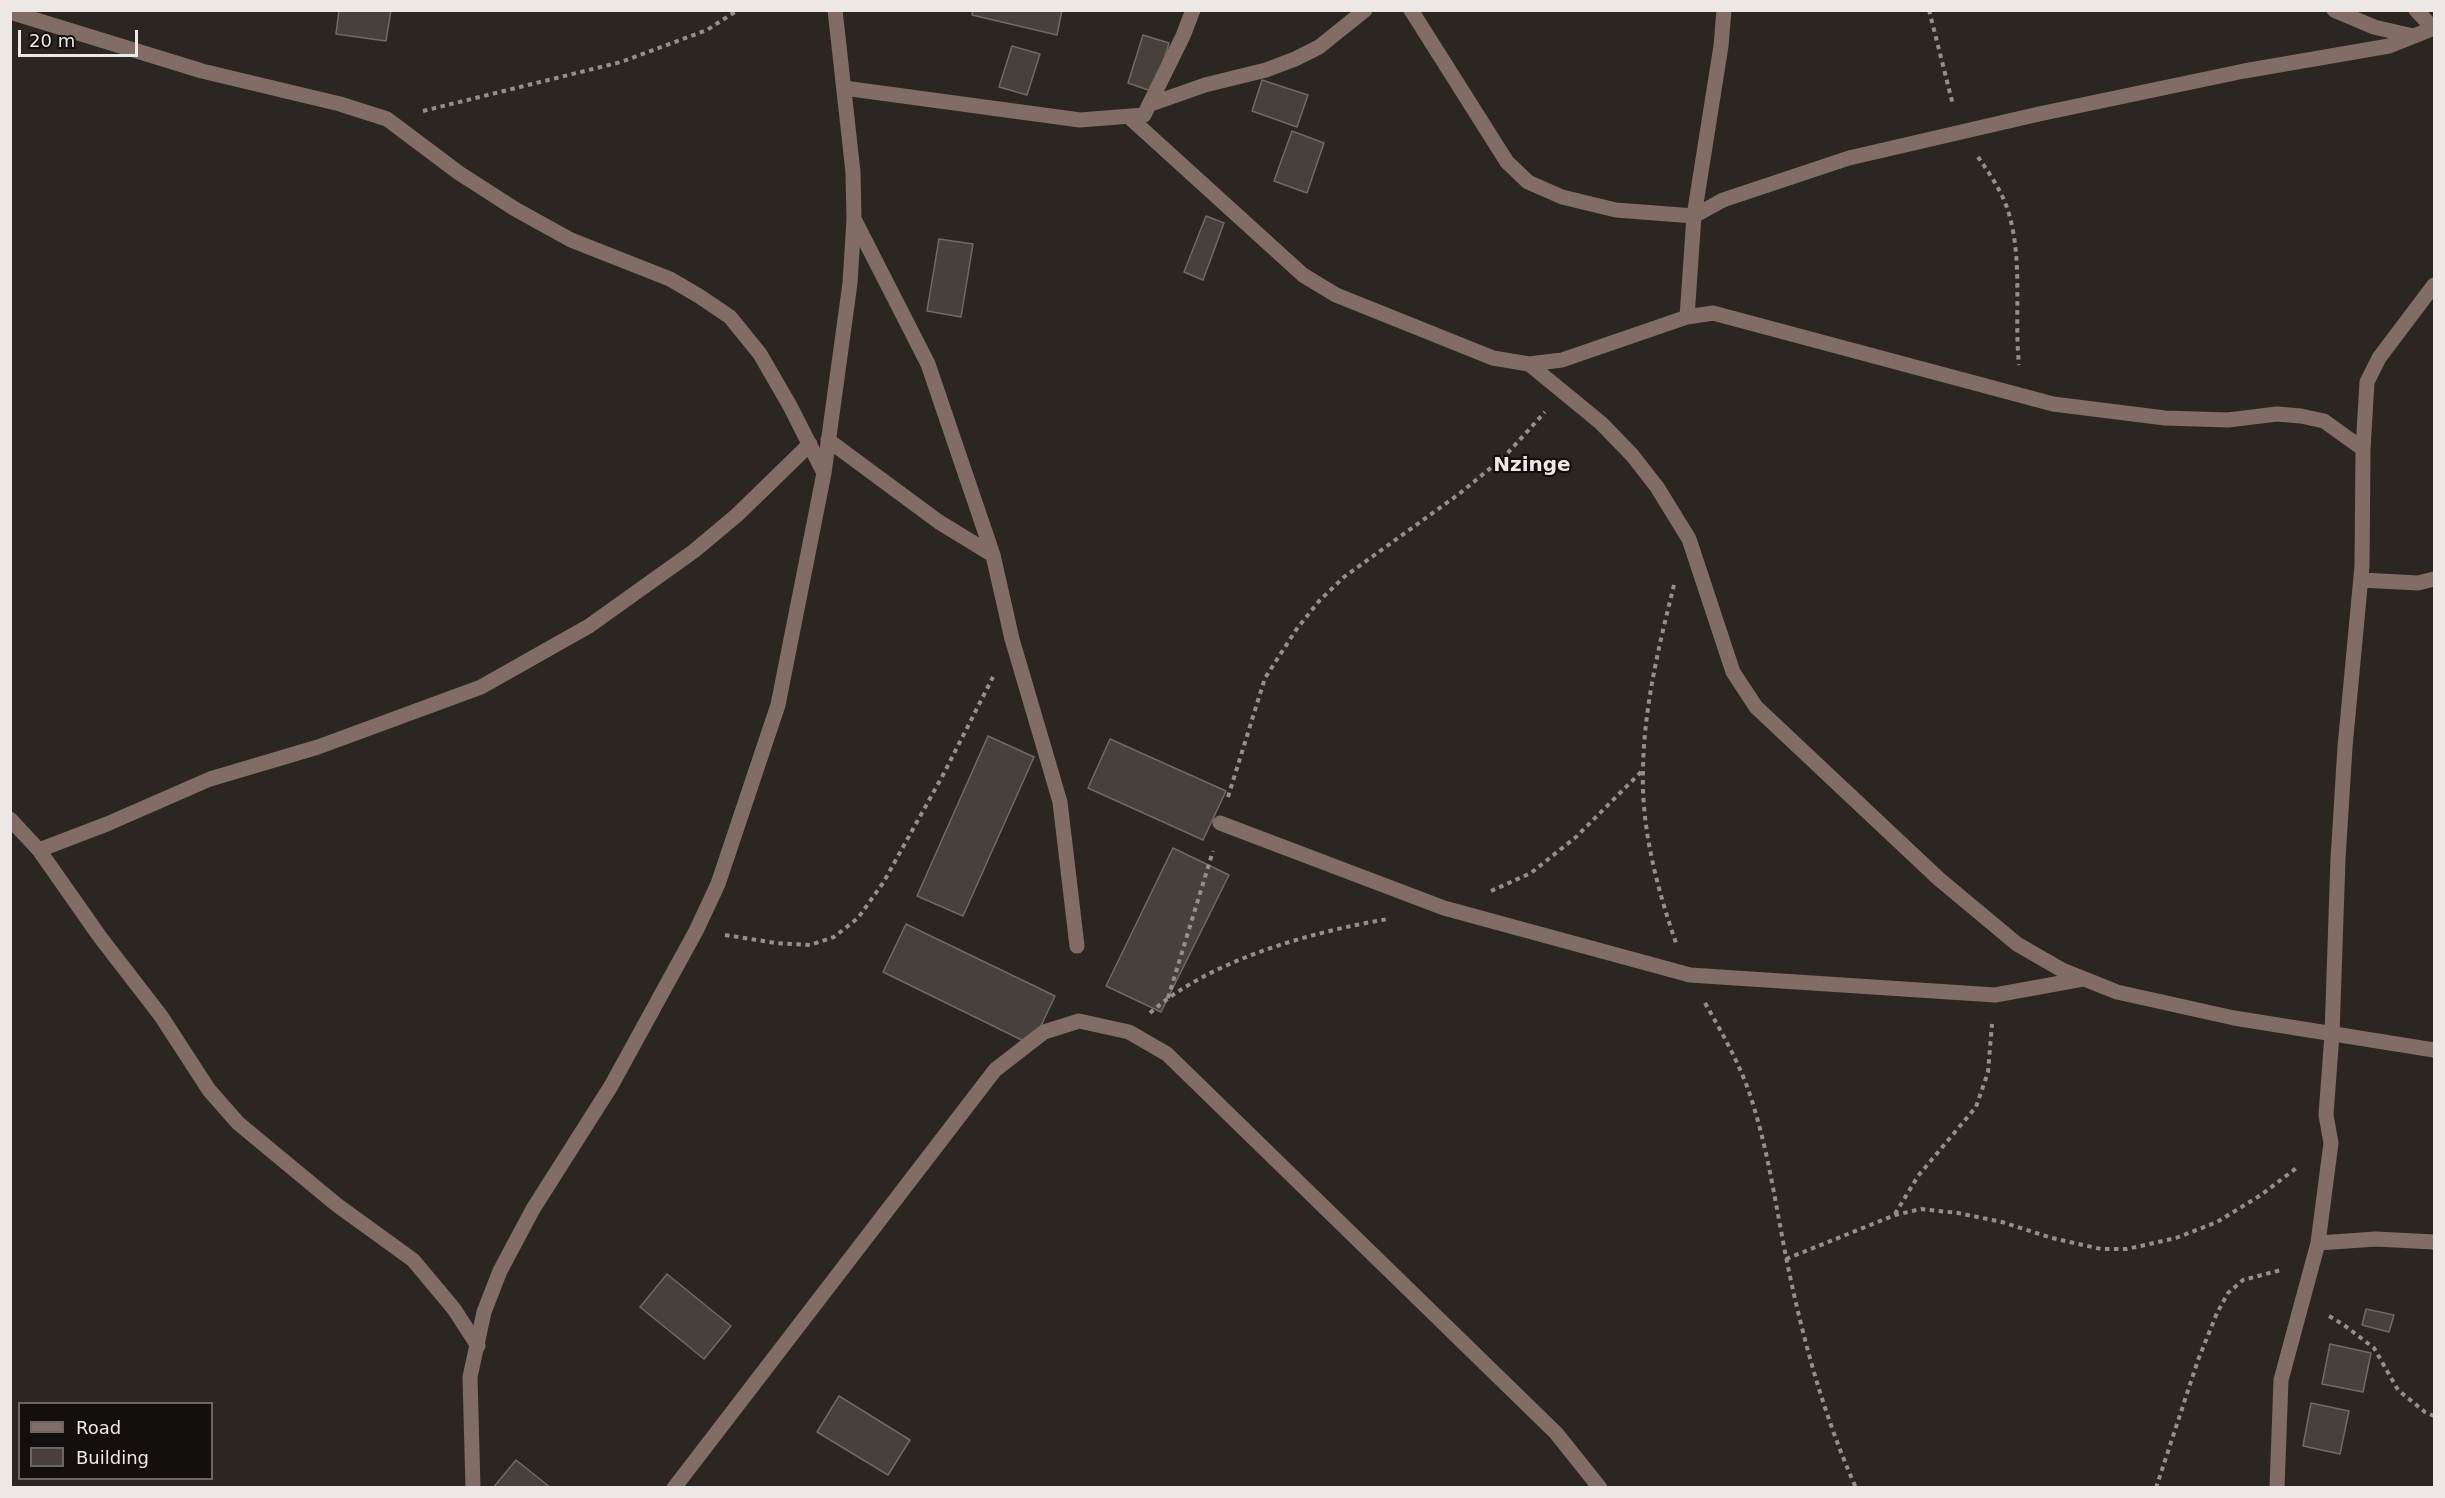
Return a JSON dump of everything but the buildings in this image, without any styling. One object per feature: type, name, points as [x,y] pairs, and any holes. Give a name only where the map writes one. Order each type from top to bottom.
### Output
[{"type":"street","points":[[473,1488],[470,1377],[484,1312],[500,1270],[533,1209],[611,1086],[696,932],[718,884],[778,705],[824,473],[850,283],[854,219],[853,172],[835,10]]},
{"type":"street","points":[[844,88],[1080,120],[1144,115],[1183,36],[1193,10]]},
{"type":"street","points":[[1150,104],[1205,85],[1266,70],[1295,59],[1319,47],[1365,10]]},
{"type":"street","points":[[1411,10],[1507,162],[1528,183],[1562,197],[1616,210],[1694,216],[1723,200],[1849,158],[2039,114],[2234,73],[2390,46],[2434,30],[2416,10]]},
{"type":"street","points":[[1687,316],[1694,216],[1714,94],[1724,10]]},
{"type":"street","points":[[2334,10],[2374,27],[2414,36]]},
{"type":"street","points":[[10,12],[202,71],[340,104],[387,119],[459,173],[515,209],[571,240],[670,279],[730,317],[760,354],[824,473]]},
{"type":"street","points":[[1129,117],[1303,275],[1336,295],[1493,358],[1529,364],[1562,360],[1687,316],[1713,313],[2072,407],[2165,418],[2228,420],[2277,414],[2301,416],[2324,422],[2363,449]]},
{"type":"street","points":[[854,219],[928,364],[993,555],[1012,639],[1060,802],[1077,946]]},
{"type":"street","points":[[2277,1488],[2281,1380],[2318,1243],[2331,1143],[2326,1115],[2332,1034],[2338,859],[2345,747],[2361,580],[2364,517],[2363,449],[2367,382],[2379,358],[2434,285]]},
{"type":"street","points":[[1529,364],[1601,423],[1632,455],[1657,487],[1689,539],[1733,672],[1756,707],[1980,916],[2017,944],[2062,970],[2117,992],[2171,1005],[2434,1050]]},
{"type":"street","points":[[828,440],[939,522],[993,555]]},
{"type":"street","points":[[39,850],[106,824],[210,778],[318,747],[481,687],[589,626],[694,551],[737,515],[810,444]]},
{"type":"street","points":[[2361,580],[2418,583],[2434,579]]},
{"type":"street","points":[[10,819],[39,850],[99,937],[161,1016],[209,1090],[238,1123],[337,1205],[413,1260],[454,1309],[478,1346]]},
{"type":"street","points":[[1221,823],[1444,908],[1690,975],[1995,995],[2083,979]]},
{"type":"street","points":[[674,1488],[995,1070],[1044,1032],[1079,1021],[1129,1032],[1167,1054],[1556,1433],[1600,1488]]},
{"type":"street","points":[[2318,1243],[2376,1239],[2434,1242]]},
{"type":"path","points":[[387,119],[515,90],[621,62],[707,30],[738,10]]},
{"type":"path","points":[[1929,10],[1960,133],[1994,181],[2008,211],[2015,239],[2017,344],[2023,396]]},
{"type":"path","points":[[1168,998],[1203,886],[1237,764],[1266,678],[1296,630],[1319,601],[1344,577],[1459,494],[1504,457],[1564,392]]},
{"type":"path","points":[[1689,539],[1678,567],[1656,657],[1643,770],[1648,836],[1655,878],[1682,961],[1735,1058],[1748,1089],[1763,1139],[1803,1334],[1836,1443],[1856,1488]]},
{"type":"path","points":[[696,932],[776,943],[810,945],[834,937],[858,918],[882,883],[943,776],[1012,639]]},
{"type":"path","points":[[1894,1215],[1918,1176],[1976,1107],[1988,1072],[1995,995]]},
{"type":"path","points":[[1786,1259],[1894,1215],[1921,1209],[1958,1213],[2002,1222],[2052,1238],[2101,1249],[2127,1249],[2176,1238],[2217,1222],[2261,1195],[2331,1143]]},
{"type":"path","points":[[2156,1488],[2198,1360],[2217,1313],[2228,1293],[2243,1280],[2268,1272],[2310,1267]]},
{"type":"path","points":[[2302,1300],[2344,1325],[2374,1348],[2398,1390],[2425,1412],[2434,1416]]},
{"type":"district","name":"Nzinge","points":[[1532,466]]}]
